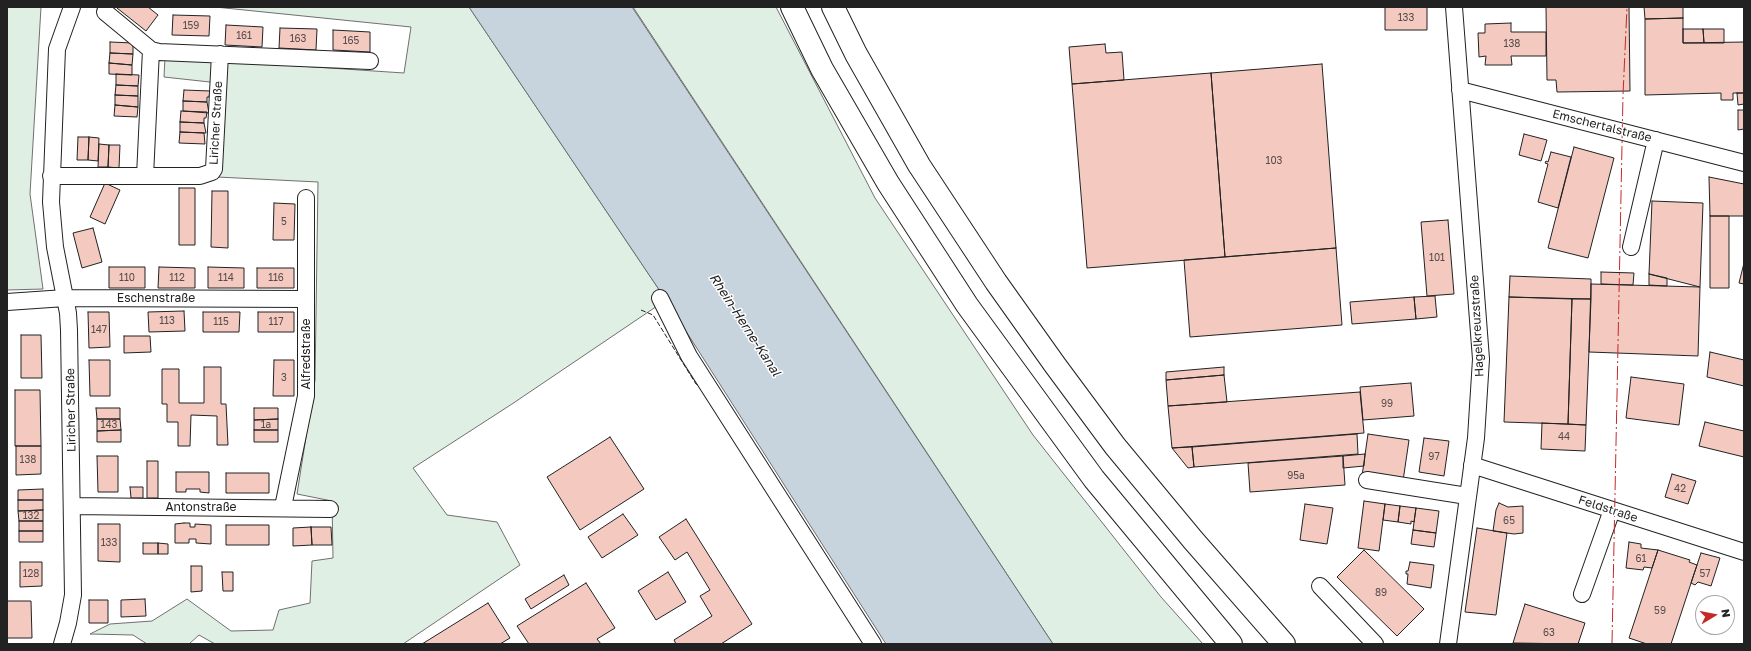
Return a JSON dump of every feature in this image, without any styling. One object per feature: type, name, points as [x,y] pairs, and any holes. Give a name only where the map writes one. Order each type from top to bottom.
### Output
[{"type":"highway","points":[[792,7],[822,69],[888,183],[967,305],[1094,479],[1231,644]]},
{"type":"highway","points":[[833,7],[856,54],[919,165],[996,282],[1115,446],[1193,540],[1284,644]]},
{"type":"street","name":"Liricher Straße","points":[[62,644],[68,622],[72,595],[69,330],[65,298],[55,247],[51,202],[51,176],[57,50],[72,7]]},
{"type":"street","name":"Hagelkreuzstraße","points":[[1448,644],[1472,465],[1480,386],[1480,342],[1454,7]]},
{"type":"street","points":[[105,12],[151,50],[159,52],[370,61]]},
{"type":"street","points":[[145,176],[151,50]]},
{"type":"street","name":"Liricher Straße","points":[[51,176],[200,176],[209,174],[214,169],[220,54]]},
{"type":"street","name":"Emschertalstraße","points":[[1460,90],[1744,163]]},
{"type":"street","points":[[1631,247],[1656,140]]},
{"type":"street","name":"Alfredstraße","points":[[283,508],[306,396],[306,198]]},
{"type":"street","name":"Eschenstraße","points":[[7,302],[65,298],[306,299]]},
{"type":"street","points":[[660,298],[689,356],[873,644]]},
{"type":"street","name":"Feldstraße","points":[[1472,465],[1744,552]]},
{"type":"street","points":[[1367,480],[1467,496]]},
{"type":"street","name":"Antonstraße","points":[[72,506],[330,509]]},
{"type":"street","points":[[1582,594],[1612,510]]},
{"type":"street","points":[[1320,586],[1375,644]]},
{"type":"green space","points":[[7,7],[41,7],[30,194],[43,289],[7,290]]},
{"type":"green space","points":[[215,7],[469,7],[666,300],[512,404],[413,468],[447,515],[497,522],[520,565],[403,644],[215,644],[199,635],[189,644],[147,644],[133,635],[90,634],[110,624],[152,621],[187,599],[231,631],[273,630],[279,610],[310,603],[312,561],[333,558],[332,501],[297,494],[315,380],[318,182],[217,177],[219,83],[164,77],[165,57],[404,73],[411,27]]},
{"type":"green space","points":[[633,7],[776,7],[875,198],[1033,435],[1161,597],[1203,644],[1053,644]]},
{"type":"water","name":"Rhein-Herne-Kanal","points":[[469,7],[632,7],[1053,644],[886,644],[666,300]]},
{"type":"building","points":[[148,7],[158,15],[146,31],[117,8]]},
{"type":"building","points":[[1385,7],[1427,7],[1427,30],[1385,30]]},
{"type":"building","points":[[1546,7],[1629,7],[1630,91],[1557,92],[1556,80],[1547,80]]},
{"type":"building","points":[[1644,7],[1683,7],[1683,18],[1645,19]]},
{"type":"building","points":[[173,15],[210,16],[209,36],[172,35]]},
{"type":"building","points":[[1683,18],[1683,43],[1744,42],[1744,93],[1733,93],[1733,100],[1721,100],[1721,93],[1645,95],[1645,19]]},
{"type":"building","points":[[1511,23],[1511,32],[1546,32],[1546,56],[1511,56],[1512,65],[1485,65],[1486,56],[1479,57],[1478,33],[1485,33],[1485,24]]},
{"type":"building","points":[[226,25],[263,27],[262,47],[225,45]]},
{"type":"building","points":[[280,28],[317,29],[316,50],[279,48]]},
{"type":"building","points":[[1683,29],[1703,29],[1704,43],[1683,43]]},
{"type":"building","points":[[1703,29],[1724,29],[1724,43],[1704,43]]},
{"type":"building","points":[[333,30],[370,32],[370,52],[333,50]]},
{"type":"building","points":[[110,42],[133,43],[133,54],[110,53]]},
{"type":"building","points":[[1105,44],[1106,53],[1122,52],[1124,80],[1072,84],[1069,47]]},
{"type":"building","points":[[110,53],[133,54],[132,65],[109,63]]},
{"type":"building","points":[[109,63],[132,65],[132,75],[109,74]]},
{"type":"building","points":[[1322,64],[1336,248],[1225,257],[1211,73]]},
{"type":"building","points":[[1211,73],[1225,257],[1087,268],[1072,84]]},
{"type":"building","points":[[116,74],[139,75],[138,86],[116,85]]},
{"type":"building","points":[[116,85],[138,86],[138,96],[115,95]]},
{"type":"building","points":[[184,90],[210,91],[209,97],[207,97],[207,102],[183,101]]},
{"type":"building","points":[[1737,93],[1744,93],[1744,104],[1738,105]]},
{"type":"building","points":[[115,95],[138,96],[138,107],[115,105]]},
{"type":"building","points":[[183,101],[207,102],[209,113],[183,111]]},
{"type":"building","points":[[115,105],[138,107],[137,117],[114,116]]},
{"type":"building","points":[[1738,110],[1744,110],[1744,129],[1738,130]]},
{"type":"building","points":[[181,111],[207,112],[206,118],[204,118],[204,123],[180,122]]},
{"type":"building","points":[[180,122],[204,123],[206,133],[180,132]]},
{"type":"building","points":[[180,132],[204,133],[205,144],[179,143]]},
{"type":"building","points":[[1524,134],[1547,140],[1541,161],[1519,155]]},
{"type":"building","points":[[78,137],[89,137],[88,160],[77,160]]},
{"type":"building","points":[[89,137],[99,138],[98,161],[88,160]]},
{"type":"building","points":[[99,144],[109,145],[108,167],[98,167]]},
{"type":"building","points":[[109,145],[120,145],[119,168],[108,167]]},
{"type":"building","points":[[1574,147],[1614,158],[1588,258],[1548,248]]},
{"type":"building","points":[[1551,152],[1571,157],[1558,208],[1538,202],[1548,164],[1545,163],[1546,161],[1548,162]]},
{"type":"building","points":[[1709,177],[1744,184],[1744,216],[1710,216]]},
{"type":"building","points":[[105,183],[120,190],[105,224],[90,217]]},
{"type":"building","points":[[179,188],[195,188],[195,245],[179,245]]},
{"type":"building","points":[[212,191],[228,191],[228,248],[211,247]]},
{"type":"building","points":[[1652,201],[1703,203],[1700,287],[1649,274]]},
{"type":"building","points":[[274,203],[295,204],[294,240],[273,240]]},
{"type":"building","points":[[1710,216],[1729,216],[1729,288],[1710,288]]},
{"type":"building","points":[[1448,220],[1454,294],[1427,296],[1421,222]]},
{"type":"building","points":[[93,228],[102,262],[82,268],[73,233]]},
{"type":"building","points":[[1336,248],[1342,325],[1190,337],[1184,260]]},
{"type":"building","points":[[1744,263],[1744,284],[1739,283]]},
{"type":"building","points":[[109,267],[145,267],[145,288],[109,288]]},
{"type":"building","points":[[159,267],[195,268],[195,288],[158,288]]},
{"type":"building","points":[[208,267],[244,268],[244,288],[208,288]]},
{"type":"building","points":[[257,268],[294,268],[294,288],[257,288]]},
{"type":"building","points":[[1601,272],[1634,273],[1633,285],[1601,284]]},
{"type":"building","points":[[1649,274],[1667,278],[1667,286],[1649,285]]},
{"type":"building","points":[[1510,276],[1591,279],[1591,299],[1509,297]]},
{"type":"building","points":[[1591,284],[1700,287],[1698,356],[1589,352]]},
{"type":"building","points":[[1435,296],[1437,317],[1416,319],[1414,297]]},
{"type":"building","points":[[1414,297],[1416,319],[1352,324],[1350,302]]},
{"type":"building","points":[[1509,297],[1572,299],[1568,424],[1504,422]]},
{"type":"building","points":[[1572,299],[1591,299],[1586,425],[1568,424]]},
{"type":"building","points":[[184,311],[185,331],[149,332],[148,312]]},
{"type":"building","points":[[88,312],[109,312],[110,347],[89,348]]},
{"type":"building","points":[[203,312],[240,312],[239,332],[203,332]]},
{"type":"building","points":[[258,312],[294,312],[294,332],[258,332]]},
{"type":"building","points":[[21,335],[41,335],[42,378],[21,378]]},
{"type":"building","points":[[124,336],[150,336],[151,352],[124,353]]},
{"type":"building","points":[[1710,352],[1744,360],[1744,386],[1707,377]]},
{"type":"building","points":[[89,360],[110,360],[110,396],[90,396]]},
{"type":"building","points":[[274,360],[294,360],[294,396],[273,396]]},
{"type":"building","points":[[204,367],[221,367],[221,404],[226,404],[228,445],[217,445],[217,416],[191,415],[190,446],[178,446],[178,422],[167,422],[167,404],[162,404],[162,369],[179,369],[179,403],[204,403]]},
{"type":"building","points":[[1224,367],[1224,375],[1166,380],[1166,372]]},
{"type":"building","points":[[1224,375],[1227,402],[1168,406],[1166,380]]},
{"type":"building","points":[[1631,377],[1684,384],[1679,425],[1626,418]]},
{"type":"building","points":[[1411,383],[1414,416],[1363,420],[1360,387]]},
{"type":"building","points":[[15,390],[40,390],[41,446],[15,446]]},
{"type":"building","points":[[1360,392],[1364,433],[1172,448],[1168,406]]},
{"type":"building","points":[[96,408],[120,408],[120,419],[97,419]]},
{"type":"building","points":[[254,408],[278,408],[278,419],[254,420]]},
{"type":"building","points":[[97,419],[120,419],[121,430],[97,431]]},
{"type":"building","points":[[278,419],[278,430],[254,430],[254,420]]},
{"type":"building","points":[[1705,422],[1744,431],[1744,457],[1699,446]]},
{"type":"building","points":[[1542,423],[1586,425],[1585,451],[1541,449]]},
{"type":"building","points":[[121,430],[121,442],[97,442],[97,431]]},
{"type":"building","points":[[254,430],[278,430],[278,442],[254,442]]},
{"type":"building","points":[[1357,434],[1358,454],[1194,467],[1192,447]]},
{"type":"building","points":[[1368,434],[1409,440],[1403,481],[1362,476]]},
{"type":"building","points":[[610,437],[644,489],[580,530],[547,477]]},
{"type":"building","points":[[1424,438],[1449,441],[1444,476],[1419,472]]},
{"type":"building","points":[[16,446],[41,446],[41,474],[16,475]]},
{"type":"building","points":[[1192,447],[1194,467],[1188,468],[1172,448]]},
{"type":"building","points":[[1365,454],[1364,466],[1343,468],[1343,456]]},
{"type":"building","points":[[97,456],[118,456],[118,492],[98,492]]},
{"type":"building","points":[[1343,456],[1345,485],[1250,492],[1248,463]]},
{"type":"building","points":[[147,461],[158,461],[158,498],[147,498]]},
{"type":"building","points":[[176,472],[209,472],[209,493],[200,492],[200,489],[186,489],[186,492],[176,492]]},
{"type":"building","points":[[226,473],[269,473],[269,493],[226,493]]},
{"type":"building","points":[[1672,474],[1696,481],[1688,504],[1665,497]]},
{"type":"building","points":[[130,487],[143,487],[143,498],[131,498]]},
{"type":"building","points":[[43,489],[43,500],[18,500],[18,490]]},
{"type":"building","points":[[18,500],[43,500],[43,510],[18,511]]},
{"type":"building","points":[[1364,501],[1385,504],[1379,551],[1358,548]]},
{"type":"building","points":[[1499,503],[1508,507],[1523,506],[1523,533],[1514,534],[1493,531],[1496,510]]},
{"type":"building","points":[[1305,504],[1333,508],[1327,544],[1300,540]]},
{"type":"building","points":[[1385,504],[1400,506],[1398,522],[1383,520]]},
{"type":"building","points":[[1400,506],[1416,508],[1414,522],[1411,521],[1411,524],[1398,522]]},
{"type":"building","points":[[1416,508],[1439,511],[1436,533],[1413,530]]},
{"type":"building","points":[[43,510],[43,521],[19,521],[18,511]]},
{"type":"building","points":[[623,514],[638,535],[602,558],[588,537]]},
{"type":"building","points":[[686,519],[752,624],[721,644],[676,644],[674,640],[712,616],[700,596],[710,590],[687,552],[675,560],[659,537]]},
{"type":"building","points":[[19,521],[43,521],[43,531],[19,531]]},
{"type":"building","points":[[190,523],[190,527],[195,527],[195,524],[211,525],[211,544],[196,543],[196,539],[189,539],[189,543],[175,543],[175,524]]},
{"type":"building","points":[[98,524],[120,524],[120,562],[98,561]]},
{"type":"building","points":[[226,525],[269,525],[269,545],[226,545]]},
{"type":"building","points":[[311,527],[331,527],[332,545],[312,545]]},
{"type":"building","points":[[311,527],[312,545],[293,546],[293,528]]},
{"type":"building","points":[[1477,528],[1507,533],[1496,615],[1465,612]]},
{"type":"building","points":[[1413,530],[1436,533],[1434,547],[1411,544]]},
{"type":"building","points":[[19,531],[43,531],[43,542],[19,542]]},
{"type":"building","points":[[1629,542],[1641,544],[1641,548],[1658,550],[1652,568],[1644,567],[1643,570],[1626,568]]},
{"type":"building","points":[[143,543],[158,543],[158,554],[143,554]]},
{"type":"building","points":[[158,543],[168,544],[168,554],[158,554]]},
{"type":"building","points":[[1364,550],[1424,609],[1397,636],[1337,577]]},
{"type":"building","points":[[1658,550],[1690,560],[1689,562],[1697,565],[1671,644],[1647,644],[1629,638]]},
{"type":"building","points":[[1701,553],[1720,558],[1711,586],[1698,582],[1695,585],[1691,583]]},
{"type":"building","points":[[20,562],[42,562],[42,586],[20,587]]},
{"type":"building","points":[[1410,562],[1434,565],[1431,588],[1407,584],[1408,574],[1406,574],[1406,571],[1408,571]]},
{"type":"building","points":[[191,566],[202,566],[202,591],[191,592]]},
{"type":"building","points":[[222,572],[233,572],[233,591],[223,591]]},
{"type":"building","points":[[668,572],[686,602],[656,620],[638,591]]},
{"type":"building","points":[[564,575],[569,585],[531,609],[525,599]]},
{"type":"building","points":[[586,583],[615,628],[597,639],[601,644],[529,644],[517,626]]},
{"type":"building","points":[[145,599],[146,616],[121,617],[121,600]]},
{"type":"building","points":[[89,600],[108,600],[108,623],[89,623]]},
{"type":"building","points":[[7,601],[31,601],[32,638],[7,638]]},
{"type":"building","points":[[488,603],[510,638],[500,644],[422,644]]},
{"type":"building","points":[[1525,604],[1585,623],[1578,644],[1513,643]]},
{"type":"fence","points":[[641,310],[653,315],[696,384],[699,385]]},
{"type":"power","points":[[1612,644],[1623,95],[1627,7]]}]
